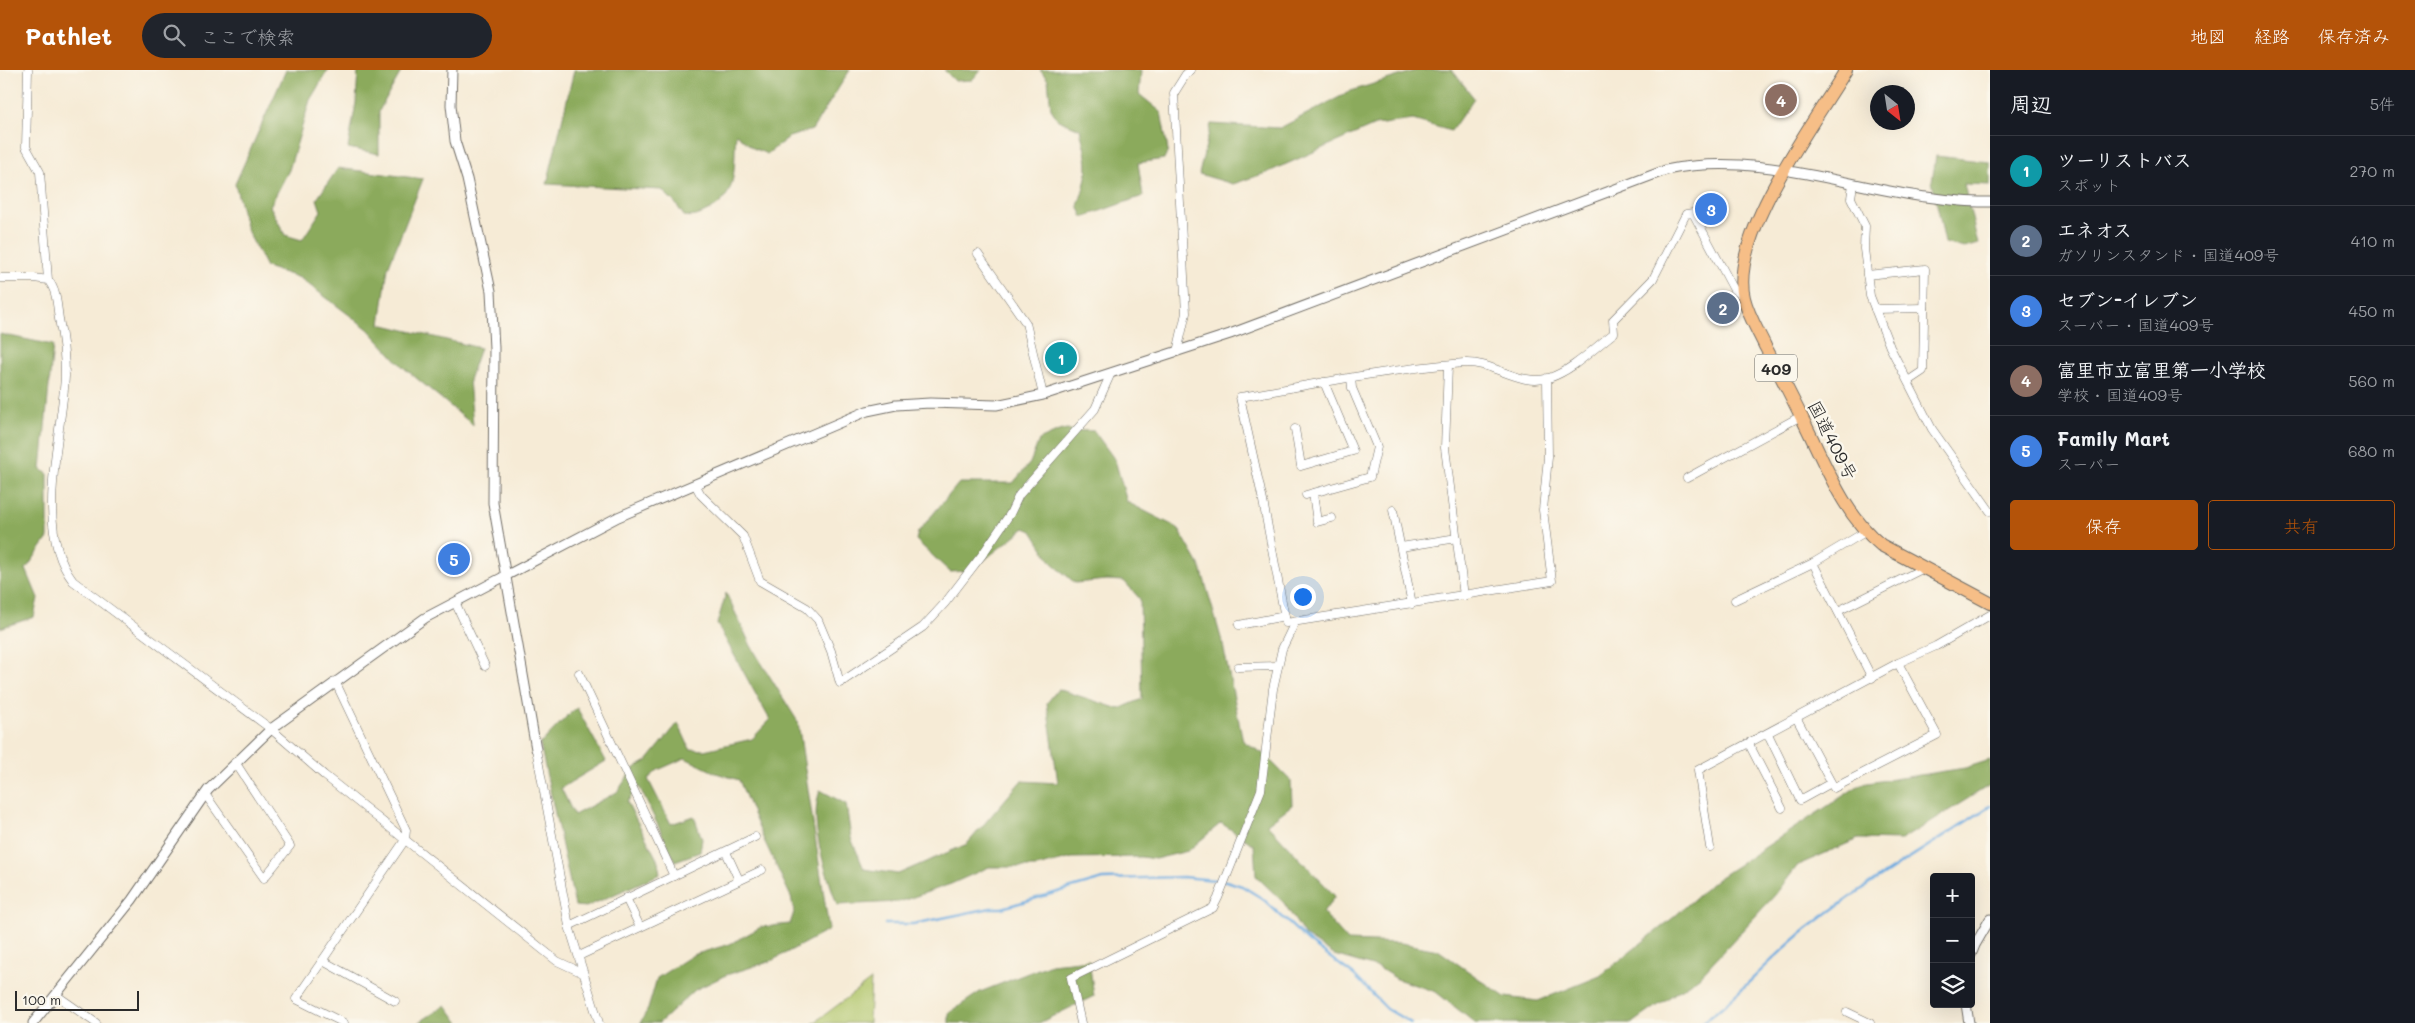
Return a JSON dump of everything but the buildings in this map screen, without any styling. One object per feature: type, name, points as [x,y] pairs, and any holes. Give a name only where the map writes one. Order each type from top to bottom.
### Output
[{"type":"highway","name":"国道409号","points":[[1846,70],[1753,228],[1744,268],[1744,298],[1757,330],[1851,514],[1865,532],[1881,545],[1990,603]]},
{"type":"street","points":[[28,70],[26,147],[40,172],[48,280],[54,291],[64,347],[65,374],[51,510],[56,539],[67,573],[79,586],[271,728],[324,775],[557,961],[584,973]]},
{"type":"street","points":[[452,70],[451,105],[455,141],[467,179],[492,291],[494,348],[493,503],[569,926],[599,1023]]},
{"type":"street","points":[[1177,352],[1186,313],[1174,93],[1186,74],[1192,70]]},
{"type":"street","points":[[33,1023],[132,900],[205,794],[271,728],[399,635],[455,602],[618,517],[851,417],[896,404],[996,405],[1043,395],[1177,352],[1579,204],[1666,170],[1709,163],[1744,163],[1786,169],[1853,184],[1942,199],[1990,202]]},
{"type":"street","points":[[1853,184],[1851,198],[1866,226],[1864,249],[1870,296],[1890,347],[1932,429],[1990,512]]},
{"type":"street","points":[[1548,378],[1548,457],[1543,510],[1552,581],[1286,623],[1263,501],[1240,398],[1324,382],[1467,362],[1525,379],[1548,378],[1563,371],[1614,333],[1613,320],[1653,279],[1686,214],[1693,213],[1734,290],[1744,298]]},
{"type":"street","points":[[978,254],[1026,323],[1043,395]]},
{"type":"street","points":[[1867,275],[1924,269],[1923,371],[1908,381]]},
{"type":"street","points":[[0,278],[48,280]]},
{"type":"street","points":[[1875,309],[1924,308]]},
{"type":"street","points":[[1448,365],[1444,448],[1464,596]]},
{"type":"street","points":[[695,484],[701,495],[743,536],[760,581],[807,608],[818,620],[831,651],[840,683],[923,627],[945,603],[982,556],[1010,514],[1019,496],[1095,409],[1111,373]]},
{"type":"street","points":[[1332,518],[1317,522],[1310,494],[1370,477],[1377,447],[1352,388],[1351,378]]},
{"type":"street","points":[[1295,429],[1301,466],[1353,451],[1324,382]]},
{"type":"street","points":[[1686,478],[1801,416]]},
{"type":"street","points":[[1394,510],[1412,604]]},
{"type":"street","points":[[1736,600],[1813,564],[1865,532]]},
{"type":"street","points":[[1401,547],[1457,538]]},
{"type":"street","points":[[1813,564],[1872,678]]},
{"type":"street","points":[[1838,611],[1924,568]]},
{"type":"street","points":[[455,602],[485,666]]},
{"type":"street","points":[[1710,847],[1698,770],[1898,663],[1936,646],[1990,615]]},
{"type":"street","points":[[1239,625],[1285,616]]},
{"type":"street","points":[[1081,1023],[1071,978],[1213,908],[1216,903],[1261,790],[1266,732],[1278,666],[1282,649],[1295,622]]},
{"type":"street","points":[[1796,719],[1834,788],[1937,735],[1898,663]]},
{"type":"street","points":[[1238,667],[1278,666]]},
{"type":"street","points":[[579,673],[674,876]]},
{"type":"street","points":[[336,681],[406,830],[405,840],[296,999],[344,1023]]},
{"type":"street","points":[[1768,734],[1800,800],[1831,783]]},
{"type":"street","points":[[1749,744],[1782,808]]},
{"type":"street","points":[[205,794],[264,878],[290,846],[235,762]]},
{"type":"street","points":[[569,926],[755,837]]},
{"type":"street","points":[[726,852],[739,880]]},
{"type":"street","points":[[579,956],[762,870]]},
{"type":"street","points":[[626,898],[640,927]]},
{"type":"street","points":[[1975,945],[1990,919]]},
{"type":"street","points":[[323,961],[395,1001]]},
{"type":"street","points":[[56,995],[96,1023]]},
{"type":"street","points":[[1967,1008],[1969,1023]]},
{"type":"street","points":[[1847,1012],[1870,1023]]},
{"type":"green space","points":[[286,70],[328,70],[310,100],[289,170],[270,206],[285,235],[302,240],[321,211],[317,199],[338,168],[423,179],[388,268],[380,324],[480,348],[469,380],[473,425],[403,367],[368,329],[300,278],[266,267],[247,230],[235,184]]},
{"type":"green space","points":[[358,70],[402,70],[379,111],[379,154],[348,148],[356,103]]},
{"type":"green space","points":[[574,70],[850,70],[812,130],[789,137],[767,154],[753,148],[736,134],[731,187],[720,204],[700,215],[691,217],[684,216],[676,204],[662,190],[547,184]]},
{"type":"green space","points":[[944,70],[981,70],[972,80],[955,81]]},
{"type":"green space","points":[[1040,70],[1141,70],[1139,94],[1161,112],[1168,150],[1164,159],[1138,163],[1143,196],[1083,217],[1078,206],[1085,184],[1087,168],[1080,129],[1058,120],[1051,109],[1048,80]]},
{"type":"green space","points":[[1418,70],[1452,70],[1474,98],[1451,131],[1413,120],[1375,125],[1266,173],[1233,184],[1199,174],[1211,124],[1280,128],[1351,91]]},
{"type":"green space","points":[[1936,156],[1990,162],[1990,185],[1964,184],[1978,244],[1964,248],[1945,243],[1932,181]]},
{"type":"green space","points":[[0,334],[53,345],[41,469],[48,474],[48,538],[26,569],[38,598],[34,617],[0,628]]},
{"type":"green space","points":[[1061,430],[1094,431],[1115,460],[1127,502],[1178,528],[1201,568],[1223,645],[1243,741],[1264,754],[1291,781],[1292,805],[1267,824],[1335,896],[1323,913],[1348,941],[1401,943],[1438,950],[1505,997],[1538,1001],[1600,976],[1674,917],[1714,881],[1861,784],[1965,768],[1990,760],[1990,785],[1901,840],[1858,839],[1798,865],[1775,895],[1701,975],[1633,1023],[1475,1023],[1436,992],[1397,979],[1379,968],[1334,955],[1305,936],[1284,903],[1256,876],[1254,845],[1221,823],[1188,851],[1155,859],[1141,857],[1072,858],[1037,867],[989,867],[951,884],[899,902],[837,905],[817,833],[816,818],[820,790],[846,804],[851,838],[864,869],[898,874],[967,844],[1021,781],[1058,783],[1047,703],[1058,689],[1119,709],[1142,699],[1140,599],[1124,581],[1107,580],[1075,583],[1052,563],[1032,531],[1025,528],[970,571],[950,572],[916,540],[918,532],[959,483],[1013,483],[1030,463],[1039,440]]},
{"type":"green space","points":[[726,593],[751,646],[798,722],[829,930],[771,961],[726,975],[695,990],[659,1023],[640,1023],[648,1009],[657,978],[693,955],[730,944],[761,927],[790,924],[794,912],[791,897],[763,838],[739,780],[716,773],[685,758],[658,770],[648,779],[671,824],[694,816],[702,839],[700,852],[675,861],[639,786],[627,802],[658,861],[660,874],[586,907],[575,906],[540,744],[577,708],[606,761],[561,788],[574,815],[617,792],[633,769],[647,761],[678,723],[690,749],[704,750],[752,739],[770,720],[717,624]]},
{"type":"green space","points":[[1089,960],[1094,996],[1039,1023],[949,1023],[949,1013],[980,992],[1051,964]]},
{"type":"green space","points":[[871,980],[869,1023],[813,1023],[815,1022]]},
{"type":"green space","points":[[446,1005],[459,1023],[418,1023]]},
{"type":"waterway","points":[[1702,1023],[1729,1001],[1780,952],[1829,912],[1990,806]]},
{"type":"waterway","points":[[885,924],[913,924],[991,908],[1002,908],[1103,879],[1183,877],[1226,881],[1242,886],[1263,899],[1309,942],[1354,975],[1387,1009],[1411,1023]]},
{"type":"place","name":"富里市立富里第一小学校","points":[[1781,100]]},
{"type":"place","name":"セブン-イレブン","points":[[1711,209]]},
{"type":"place","name":"エネオス","points":[[1723,308]]},
{"type":"place","name":"ツーリストバス","points":[[1061,358]]},
{"type":"place","name":"Family Mart","points":[[454,559]]}]
